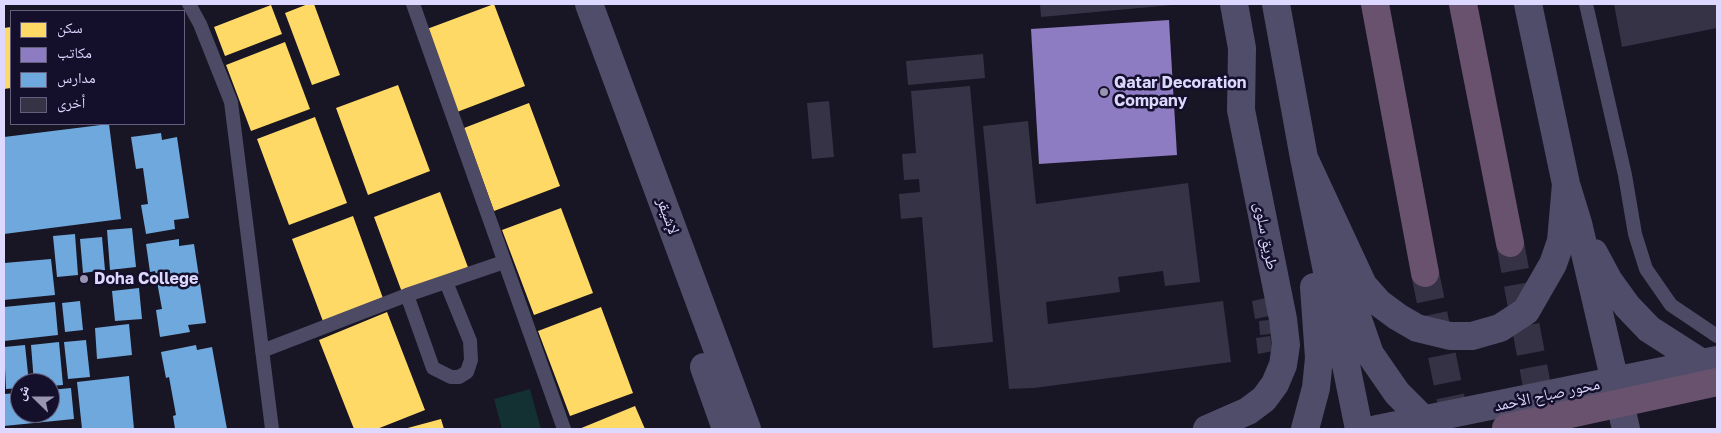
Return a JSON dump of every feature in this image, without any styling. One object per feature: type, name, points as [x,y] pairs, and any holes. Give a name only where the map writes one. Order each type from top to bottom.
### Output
[{"type":"highway","points":[[1375,4],[1426,273]]},
{"type":"highway","points":[[1462,4],[1510,243]]},
{"type":"highway","name":"محور صباح الأحمد","points":[[1500,429],[1712,368]]},
{"type":"main road","name":"لإشيقر","points":[[573,4],[726,429]]},
{"type":"main road","name":"لإشيقر","points":[[589,4],[747,429]]},
{"type":"main road","name":"طريق سلوى","points":[[1208,429],[1248,411],[1264,399],[1276,384],[1286,345],[1283,319],[1241,110],[1242,48],[1234,4]]},
{"type":"main road","points":[[1276,4],[1304,158],[1359,429]]},
{"type":"main road","points":[[1528,4],[1566,184],[1578,223],[1626,429]]},
{"type":"main road","points":[[1304,158],[1363,285],[1379,303],[1417,328],[1450,336],[1472,336],[1500,328],[1526,311],[1553,264],[1561,240],[1566,184]]},
{"type":"main road","points":[[1304,158],[1370,354],[1396,394],[1428,425]]},
{"type":"main road","points":[[1304,158],[1305,219],[1316,307],[1319,358],[1316,388],[1305,429]]},
{"type":"main road","points":[[1578,223],[1609,281],[1627,306],[1649,329],[1712,368]]},
{"type":"main road","name":"محور صباح الأحمد","points":[[1377,429],[1428,425],[1614,381],[1712,368]]},
{"type":"main road","points":[[1563,429],[1614,381]]},
{"type":"lane","points":[[189,4],[200,24],[231,102],[272,429]]},
{"type":"lane","points":[[413,4],[564,429]]},
{"type":"lane","points":[[1586,4],[1625,175],[1635,234],[1646,269],[1671,305],[1717,336]]},
{"type":"lane","points":[[262,351],[407,295],[504,262]]},
{"type":"lane","points":[[407,295],[433,368],[451,377],[458,377],[467,372],[471,360],[470,341],[446,282]]},
{"type":"green space","points":[[530,389],[541,429],[502,429],[494,399]]},
{"type":"building: سكن","points":[[308,4],[314,4],[340,75],[312,85],[285,13]]},
{"type":"building: سكن","points":[[494,4],[525,86],[457,112],[427,29]]},
{"type":"building: سكن","points":[[271,5],[282,34],[225,56],[214,27]]},
{"type":"building: سكن","points":[[10,27],[10,88],[4,89],[4,28]]},
{"type":"building: سكن","points":[[285,42],[310,109],[251,131],[226,65]]},
{"type":"building: سكن","points":[[398,85],[430,171],[368,195],[336,108]]},
{"type":"building: سكن","points":[[529,103],[560,186],[494,211],[464,128]]},
{"type":"building: سكن","points":[[315,117],[347,203],[289,225],[257,139]]},
{"type":"building: سكن","points":[[440,192],[469,270],[403,295],[374,217]]},
{"type":"building: سكن","points":[[561,208],[593,293],[534,315],[502,230]]},
{"type":"building: سكن","points":[[353,216],[384,301],[324,324],[292,239]]},
{"type":"building: سكن","points":[[601,307],[633,393],[570,416],[538,331]]},
{"type":"building: سكن","points":[[387,312],[425,410],[377,429],[354,429],[319,340]]},
{"type":"building: سكن","points":[[635,406],[645,429],[579,429]]},
{"type":"building: سكن","points":[[441,419],[444,429],[404,429]]},
{"type":"building: مكاتب","name":"Qatar Decoration Company","points":[[1169,20],[1177,155],[1039,164],[1031,29]]},
{"type":"building: مدارس","points":[[109,125],[121,219],[4,234],[4,137]]},
{"type":"building: مدارس","points":[[161,133],[162,140],[177,137],[189,218],[174,220],[175,229],[146,234],[141,205],[148,204],[143,168],[136,169],[131,137]]},
{"type":"building: مدارس","points":[[132,228],[136,267],[110,270],[107,230]]},
{"type":"building: مدارس","points":[[75,234],[78,275],[57,277],[53,236]]},
{"type":"building: مدارس","points":[[102,237],[105,270],[83,273],[80,239]]},
{"type":"building: مدارس","points":[[179,239],[179,246],[194,244],[206,323],[188,325],[190,332],[160,337],[156,310],[162,309],[155,271],[150,272],[146,244]]},
{"type":"building: مدارس","points":[[51,259],[55,295],[4,300],[4,263]]},
{"type":"building: مدارس","points":[[139,288],[142,319],[115,321],[112,291]]},
{"type":"building: مدارس","points":[[80,301],[83,330],[65,332],[62,303]]},
{"type":"building: مدارس","points":[[55,302],[58,335],[4,341],[4,307]]},
{"type":"building: مدارس","points":[[129,324],[132,355],[97,359],[95,328]]},
{"type":"building: مدارس","points":[[86,340],[90,377],[68,379],[64,342]]},
{"type":"building: مدارس","points":[[59,342],[63,385],[60,385],[60,373],[33,373],[31,345]]},
{"type":"building: مدارس","points":[[25,345],[28,373],[10,373],[10,389],[6,389],[4,347]]},
{"type":"building: مدارس","points":[[196,345],[197,350],[212,347],[227,429],[175,429],[173,416],[176,415],[169,377],[166,378],[161,352]]},
{"type":"building: مدارس","points":[[129,376],[134,429],[82,429],[77,382]]},
{"type":"building: مدارس","points":[[71,388],[74,419],[60,420],[60,389]]},
{"type":"building: مدارس","points":[[4,394],[10,394],[10,423],[34,423],[4,426]]},
{"type":"building: أخرى","points":[[1040,4],[1172,4],[1172,5],[1041,17]]},
{"type":"building: أخرى","points":[[1614,4],[1717,4],[1717,28],[1622,47]]},
{"type":"building: أخرى","points":[[983,54],[985,78],[908,85],[906,61]]},
{"type":"building: أخرى","points":[[970,86],[993,342],[933,348],[922,217],[901,219],[899,194],[920,192],[919,179],[904,180],[902,154],[916,153],[911,91]]},
{"type":"building: أخرى","points":[[829,101],[834,157],[812,159],[807,103]]},
{"type":"building: أخرى","points":[[1028,121],[1036,204],[1188,183],[1200,282],[1165,286],[1163,271],[1118,277],[1120,292],[1046,302],[1048,324],[1223,301],[1231,362],[1034,388],[1009,389],[983,126]]},
{"type":"building: أخرى","points":[[1266,298],[1269,316],[1255,319],[1252,301]]},
{"type":"building: أخرى","points":[[1269,320],[1271,334],[1260,335],[1259,321]]},
{"type":"building: أخرى","points":[[1270,336],[1273,351],[1258,354],[1256,338]]},
{"type":"tunnel","points":[[1510,243],[1543,418]]},
{"type":"tunnel","points":[[1425,273],[1457,429]]},
{"type":"place","name":"Qatar Decoration Company","points":[[1104,92]]},
{"type":"place","name":"Doha College","points":[[84,279]]}]
